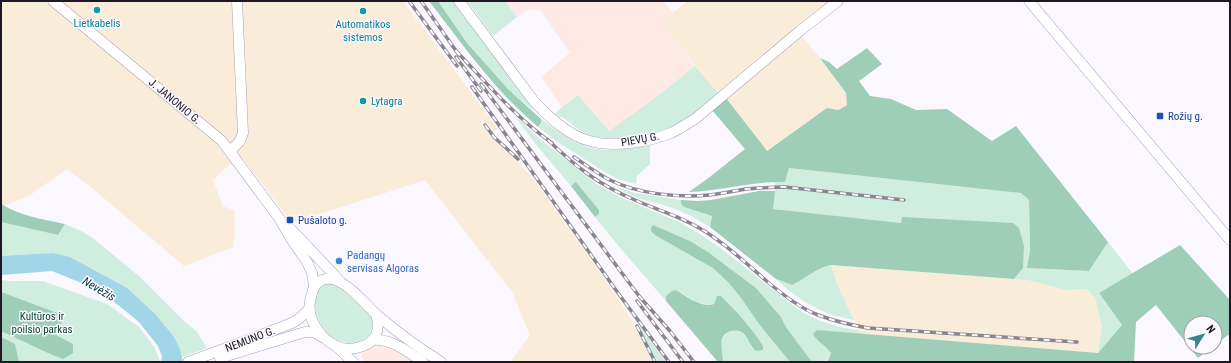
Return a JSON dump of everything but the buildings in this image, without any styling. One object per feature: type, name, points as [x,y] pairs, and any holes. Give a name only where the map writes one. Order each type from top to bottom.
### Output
[{"type":"main road","name":"J. JANONIO G.","points":[[53,1],[216,136],[230,151],[279,218],[307,262],[312,273],[314,286]]},
{"type":"main road","points":[[230,151],[240,141],[243,133],[237,1]]},
{"type":"main road","name":"PIEVŲ G.","points":[[459,1],[544,113],[552,120],[588,141],[608,144],[634,142],[654,138],[684,126],[695,119],[838,1]]},
{"type":"main road","points":[[1029,1],[1230,240]]},
{"type":"main road","name":"J. JANONIO G.","points":[[279,218],[343,284]]},
{"type":"main road","points":[[353,362],[337,347],[324,338],[314,324],[309,309],[314,286],[326,279],[332,279],[343,284],[376,314],[441,362]]},
{"type":"main road","name":"NEMUNO G.","points":[[208,362],[225,352],[292,323],[300,318],[309,309]]},
{"type":"main road","points":[[337,347],[349,349],[360,347],[372,340],[378,329],[376,314]]},
{"type":"main road","name":"NEMUNO G.","points":[[188,362],[309,331],[314,332],[324,338]]},
{"type":"main road","points":[[372,340],[387,341],[423,362]]},
{"type":"main road","points":[[357,362],[360,347]]},
{"type":"shaded area","points":[[1,1],[403,1],[498,129],[493,133],[483,120],[480,123],[493,139],[514,157],[536,182],[616,295],[632,321],[652,362],[510,362],[530,335],[512,292],[425,180],[292,223],[243,159],[228,166],[213,180],[223,206],[235,211],[234,247],[184,266],[92,188],[67,169],[30,195],[4,206],[1,204]]},
{"type":"shaded area","points":[[505,1],[663,1],[673,13],[660,23],[695,66],[655,98],[609,131],[578,95],[562,107],[541,77],[570,53],[541,11],[530,9],[517,17]]},
{"type":"shaded area","points":[[688,1],[838,1],[797,30],[846,93],[847,105],[838,110],[827,109],[766,151],[726,98],[719,94],[660,23]]},
{"type":"shaded area","points":[[831,265],[1027,280],[1066,290],[1087,289],[1095,297],[1102,327],[1098,353],[861,335],[837,284]]},
{"type":"shaded area","points":[[382,344],[415,362],[364,362],[361,355],[363,352],[375,345]]},
{"type":"green space","points":[[429,1],[438,1],[467,43],[508,89],[541,119],[541,123],[538,127],[497,87]]},
{"type":"green space","points":[[438,1],[454,1],[535,112],[508,89],[467,43]]},
{"type":"green space","points":[[467,1],[505,1],[517,17],[493,36]]},
{"type":"green space","points":[[867,48],[882,64],[859,81],[870,96],[891,99],[916,110],[947,109],[992,141],[1016,126],[1108,242],[1089,271],[1027,268],[1030,250],[1029,200],[1021,193],[789,168],[785,182],[761,183],[689,192],[745,149],[712,110],[726,98],[767,151],[827,108],[838,110],[847,105],[846,93],[820,58],[829,62],[837,69]]},
{"type":"green space","points":[[695,66],[719,94],[685,119],[663,130],[630,137],[602,138],[593,136],[578,129],[565,119],[553,116],[578,95],[609,131],[655,98]]},
{"type":"green space","points":[[513,114],[539,138],[595,183],[620,197],[681,223],[700,234],[719,247],[799,310],[828,323],[843,328],[858,330],[861,335],[817,330],[816,339],[827,346],[831,353],[824,361],[812,362],[786,327],[781,317],[756,288],[708,252],[690,241],[653,225],[713,268],[729,283],[759,324],[790,362],[723,362],[721,348],[723,338],[732,331],[736,330],[743,334],[752,348],[763,350],[763,346],[744,320],[721,296],[712,305],[696,302],[676,290],[666,296],[666,301],[595,217],[599,214],[599,210],[576,182],[571,186],[538,147]]},
{"type":"green space","points":[[541,119],[574,141],[596,149],[617,150],[650,145],[650,164],[637,176],[636,184],[618,179],[559,143],[538,127],[541,123]]},
{"type":"green space","points":[[789,168],[1021,193],[1029,200],[1030,250],[1027,268],[1089,271],[1108,242],[1133,274],[1099,293],[1122,325],[1098,353],[1102,327],[1095,298],[1087,289],[1066,290],[1027,280],[1014,279],[1023,268],[902,217],[901,223],[773,209],[775,182],[785,182]]},
{"type":"green space","points":[[576,182],[599,210],[599,214],[595,217],[571,186]]},
{"type":"green space","points":[[612,186],[635,193],[681,200],[681,204],[684,207],[712,216],[710,227],[673,208],[635,197]]},
{"type":"green space","points":[[759,191],[775,191],[773,209],[901,223],[902,217],[1013,223],[1019,228],[1024,246],[1023,268],[1014,279],[831,265],[815,271],[792,285],[776,279],[710,227],[712,216],[684,207],[681,204],[681,200],[711,200]]},
{"type":"green space","points":[[1,204],[8,208],[40,219],[65,224],[58,235],[1,222]]},
{"type":"green space","points":[[1,222],[58,235],[65,224],[83,232],[94,239],[140,277],[197,332],[207,348],[182,357],[180,349],[52,253],[1,256]]},
{"type":"green space","points":[[653,225],[690,241],[708,252],[756,288],[781,317],[786,327],[812,362],[790,362],[759,324],[729,283],[713,268],[655,235],[651,231]]},
{"type":"green space","points":[[1180,245],[1230,300],[1230,336],[1228,335],[1223,339],[1223,315],[1183,315],[1183,339],[1156,305],[1136,322],[1134,362],[826,362],[831,353],[813,334],[817,330],[1098,353],[1122,325],[1099,293]]},
{"type":"green space","points":[[831,265],[837,284],[854,320],[832,315],[817,308],[802,300],[776,279],[792,285],[815,271]]},
{"type":"green space","name":"Kultūros ir poilsio parkas","points":[[1,280],[43,281],[107,304],[139,327],[155,348],[160,362],[1,362]]},
{"type":"green space","points":[[328,283],[340,286],[372,317],[372,330],[369,335],[359,342],[342,342],[332,336],[324,328],[318,318],[315,308],[316,297],[320,289]]},
{"type":"green space","points":[[676,290],[689,299],[709,305],[714,304],[717,296],[721,296],[754,332],[763,346],[763,350],[756,351],[742,332],[737,330],[731,331],[726,333],[723,337],[721,345],[723,362],[718,362],[666,301],[666,296],[672,291]]},
{"type":"green space","points":[[1,292],[60,314],[62,322],[54,334],[73,344],[73,353],[63,359],[1,331]]},
{"type":"green space","points":[[637,322],[666,362],[657,362]]},
{"type":"green space","points":[[1,337],[15,344],[19,362],[1,362]]},
{"type":"water","name":"Nevėžis","points":[[52,253],[70,257],[127,288],[156,315],[174,337],[180,349],[183,362],[161,362],[162,356],[158,346],[139,322],[113,301],[79,282],[52,271],[1,275],[1,256]]},
{"type":"railway","points":[[409,1],[457,66]]},
{"type":"railway","points":[[421,1],[459,55]]},
{"type":"railway","points":[[456,51],[526,123],[552,143]]},
{"type":"railway","points":[[456,57],[481,91]]},
{"type":"railway","points":[[481,84],[639,296],[670,331],[694,362]]},
{"type":"railway","points":[[472,87],[618,293],[669,362]]},
{"type":"railway","points":[[485,125],[494,137],[518,159]]},
{"type":"railway","points":[[548,140],[568,159],[599,182],[643,204],[685,220],[710,235],[787,297],[805,309],[818,315],[843,323],[868,328],[1077,342]]},
{"type":"railway","points":[[574,157],[596,172],[621,185],[659,194],[697,196],[746,189],[785,187],[904,200]]},
{"type":"railway","points":[[637,301],[683,362]]},
{"type":"railway","points":[[637,326],[655,362]]},
{"type":"place","name":"Lietkabelis","points":[[97,10]]},
{"type":"place","name":"Automatikos sistemos","points":[[363,11]]},
{"type":"place","name":"Lytagra","points":[[363,101]]},
{"type":"place","name":"Rožių g.","points":[[1160,116]]},
{"type":"place","name":"Pušaloto g.","points":[[290,220]]},
{"type":"place","name":"Padangų servisas Algoras","points":[[339,261]]}]
